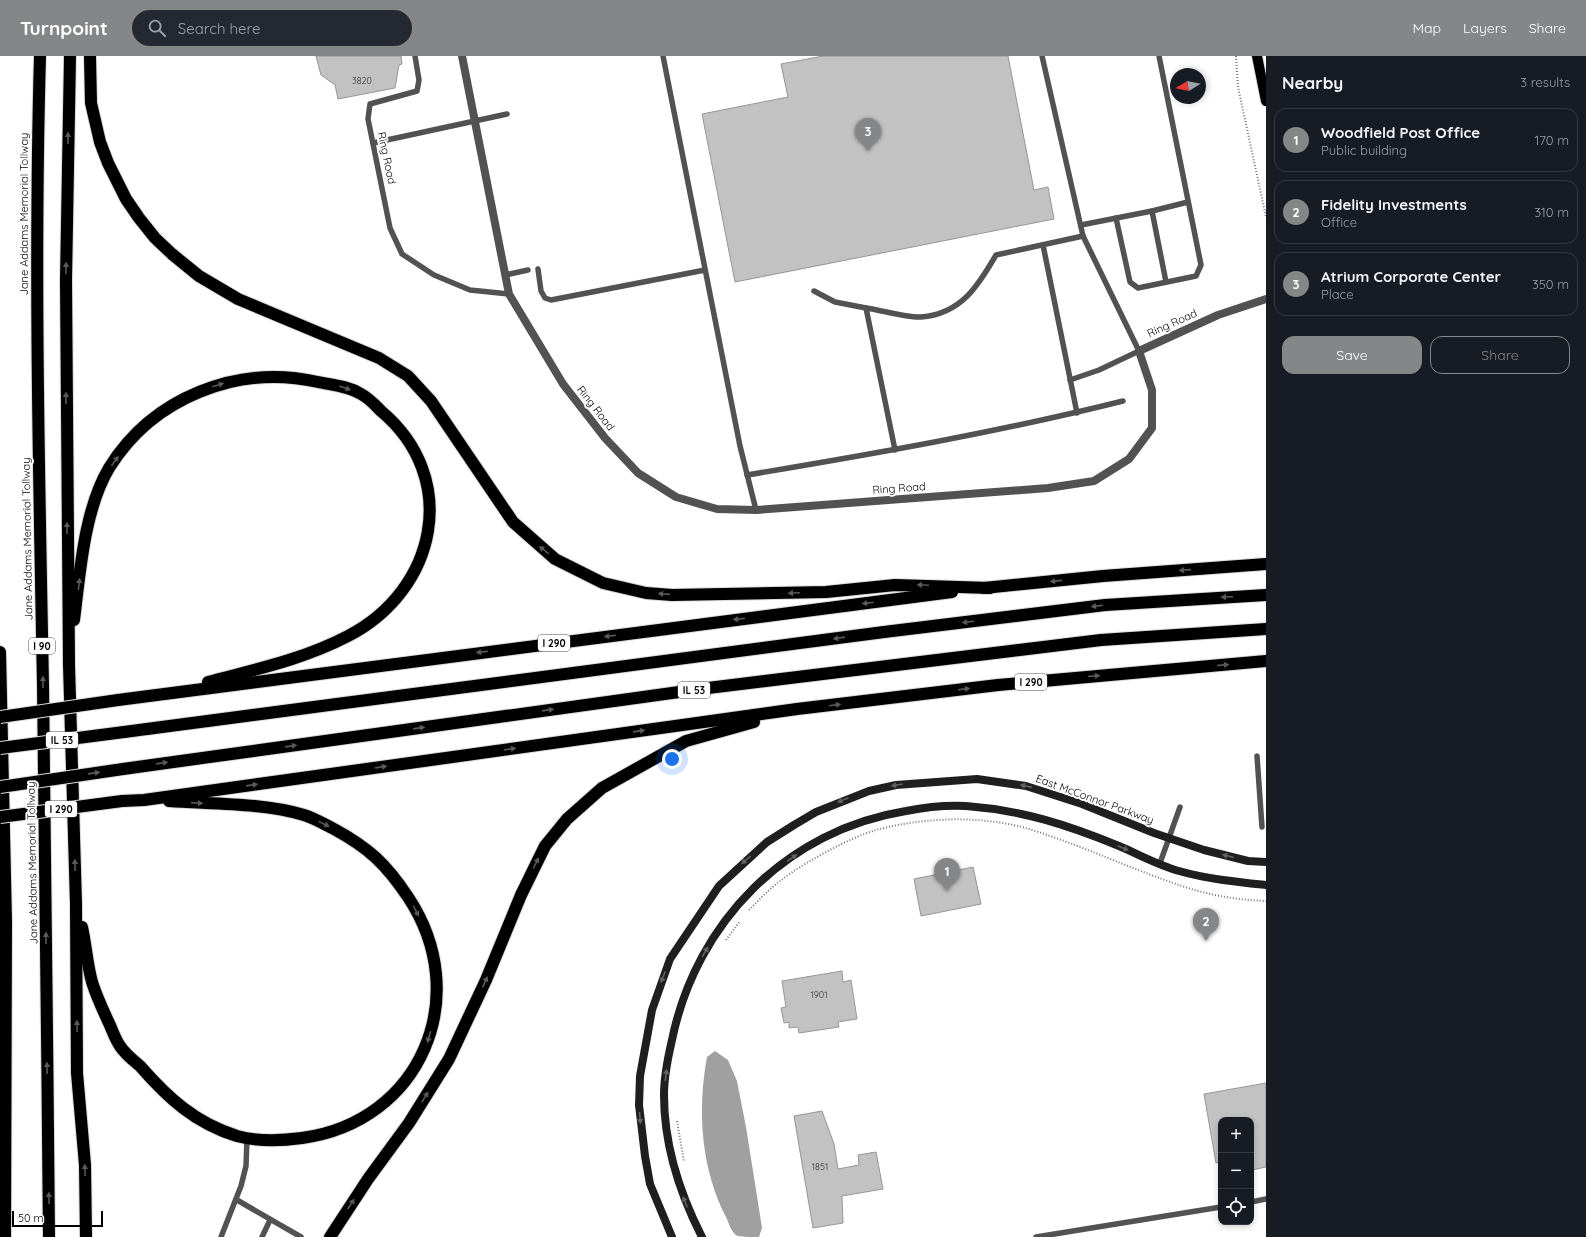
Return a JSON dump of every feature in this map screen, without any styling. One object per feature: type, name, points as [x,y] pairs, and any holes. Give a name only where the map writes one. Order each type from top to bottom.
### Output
[{"type":"highway","name":"Jane Addams Memorial Tollway","points":[[40,56],[36,176],[36,288],[46,868],[49,1237]]},
{"type":"highway","points":[[70,56],[66,280],[69,665],[76,904],[77,1073],[85,1165],[86,1237]]},
{"type":"highway","points":[[90,56],[91,103],[100,142],[108,163],[126,199],[155,238],[199,276],[238,299],[379,358],[408,376],[431,401],[513,522],[555,559],[604,583],[646,593],[672,595],[826,592],[895,585],[990,588]]},
{"type":"highway","points":[[69,665],[81,564],[91,515],[109,469],[122,451],[144,427],[164,411],[196,393],[228,382],[248,378],[282,376],[299,377],[338,385],[361,394],[406,436],[422,466],[429,496],[429,527],[423,557],[410,582],[391,604],[367,624],[349,636],[302,657],[156,695]]},
{"type":"highway","name":"I 290","points":[[0,717],[156,695],[990,588],[1103,576],[1266,564]]},
{"type":"highway","name":"IL 53","points":[[0,748],[876,633],[1098,606],[1266,595]]},
{"type":"highway","name":"IL 53","points":[[0,787],[708,688],[1101,640],[1266,629]]},
{"type":"highway","points":[[0,652],[6,922],[5,1237]]},
{"type":"highway","name":"I 290","points":[[0,816],[122,801],[144,800],[797,710],[998,685],[1266,661]]},
{"type":"highway","points":[[330,1237],[368,1179],[409,1123],[449,1059],[486,980],[521,894],[534,867],[545,846],[567,819],[602,788],[686,741],[797,710]]},
{"type":"highway","points":[[76,904],[92,981],[120,1046],[156,1086],[175,1102],[199,1118],[223,1130],[247,1138],[263,1141],[321,1136],[353,1124],[373,1113],[411,1076],[428,1040],[436,1011],[437,978],[431,949],[416,909],[393,875],[372,853],[352,839],[329,826],[307,816],[280,809],[144,800]]},
{"type":"main road","points":[[1257,56],[1266,101]]},
{"type":"street","name":"Ring Road","points":[[462,56],[509,294],[563,384],[605,438],[638,473],[676,497],[717,509],[756,510],[1048,488],[1094,481],[1129,459],[1152,428],[1152,390],[1139,350],[1218,315],[1266,299]]},
{"type":"street","name":"East McConnor Parkway","points":[[672,1237],[650,1184],[640,1112],[640,1076],[652,1010],[670,959],[703,908],[719,886],[767,842],[816,812],[869,791],[896,785],[977,779],[1026,786],[1082,804],[1168,838],[1204,850],[1248,861],[1266,862]]},
{"type":"street","points":[[702,1237],[685,1204],[676,1178],[666,1129],[664,1094],[668,1054],[675,1025],[685,994],[704,951],[738,903],[765,876],[825,836],[844,827],[890,813],[933,806],[964,806],[1033,815],[1076,829],[1185,872],[1238,882],[1266,885]]},
{"type":"lane","name":"Ring Road","points":[[415,56],[419,80],[417,91],[370,104],[368,119],[390,228],[402,254],[434,275],[470,290],[509,294]]},
{"type":"lane","points":[[663,56],[740,446],[756,510]]},
{"type":"lane","points":[[1042,56],[1083,236],[1139,350],[1099,370],[1070,380]]},
{"type":"lane","points":[[1116,218],[1130,282],[1138,288],[1196,276],[1201,265],[1159,56]]},
{"type":"lane","points":[[373,143],[507,114]]},
{"type":"lane","points":[[1081,226],[1188,202]]},
{"type":"lane","points":[[1152,211],[1166,282]]},
{"type":"lane","points":[[814,291],[835,302],[866,308],[920,317],[938,314],[960,303],[976,288],[996,255],[1083,236]]},
{"type":"lane","points":[[1043,245],[1077,413]]},
{"type":"lane","points":[[538,269],[541,291],[545,298],[551,300],[705,270]]},
{"type":"lane","points":[[506,275],[528,270]]},
{"type":"lane","points":[[866,308],[895,450]]},
{"type":"lane","points":[[747,475],[895,450],[1077,413],[1123,401]]},
{"type":"lane","points":[[1257,756],[1262,827]]},
{"type":"lane","points":[[1160,863],[1180,807]]},
{"type":"lane","points":[[221,1237],[237,1200],[246,1166],[247,1138]]},
{"type":"lane","points":[[1254,1201],[1266,1199]]},
{"type":"lane","points":[[237,1200],[301,1237]]},
{"type":"lane","points":[[1036,1237],[1218,1207]]},
{"type":"lane","points":[[262,1237],[270,1220]]},
{"type":"path","points":[[1236,56],[1238,87],[1266,217]]},
{"type":"path","points":[[722,946],[744,915],[780,881],[814,859],[874,831],[903,824],[932,821],[979,820],[1028,829],[1190,889],[1242,900],[1266,901]]},
{"type":"path","points":[[676,1116],[685,1165]]},
{"type":"shaded area","points":[[715,1051],[728,1060],[737,1081],[762,1228],[759,1237],[738,1236],[732,1231],[718,1200],[707,1160],[702,1119],[702,1098],[707,1057]]},
{"type":"building","points":[[316,56],[401,56],[402,64],[399,65],[395,88],[338,99],[335,85],[321,75]]},
{"type":"building","points":[[823,56],[1008,56],[1034,190],[1048,187],[1054,219],[735,282],[702,114],[788,97],[781,64]]},
{"type":"building","points":[[973,867],[981,904],[921,916],[914,879]]},
{"type":"building","points":[[842,971],[843,982],[851,980],[857,1019],[838,1022],[839,1027],[799,1033],[798,1027],[789,1028],[789,1022],[784,1023],[781,1008],[786,1007],[782,981]]},
{"type":"building","points":[[1266,1083],[1266,1167],[1254,1170],[1254,1117],[1218,1117],[1218,1163],[1216,1163],[1204,1094]]},
{"type":"building","points":[[822,1111],[834,1144],[838,1169],[859,1165],[858,1155],[876,1152],[883,1189],[842,1196],[843,1223],[813,1228],[794,1116]]},
{"type":"place","name":"Atrium Corporate Center","points":[[868,151]]},
{"type":"place","name":"Woodfield Post Office","points":[[947,891]]},
{"type":"place","name":"Fidelity Investments","points":[[1206,941]]}]
